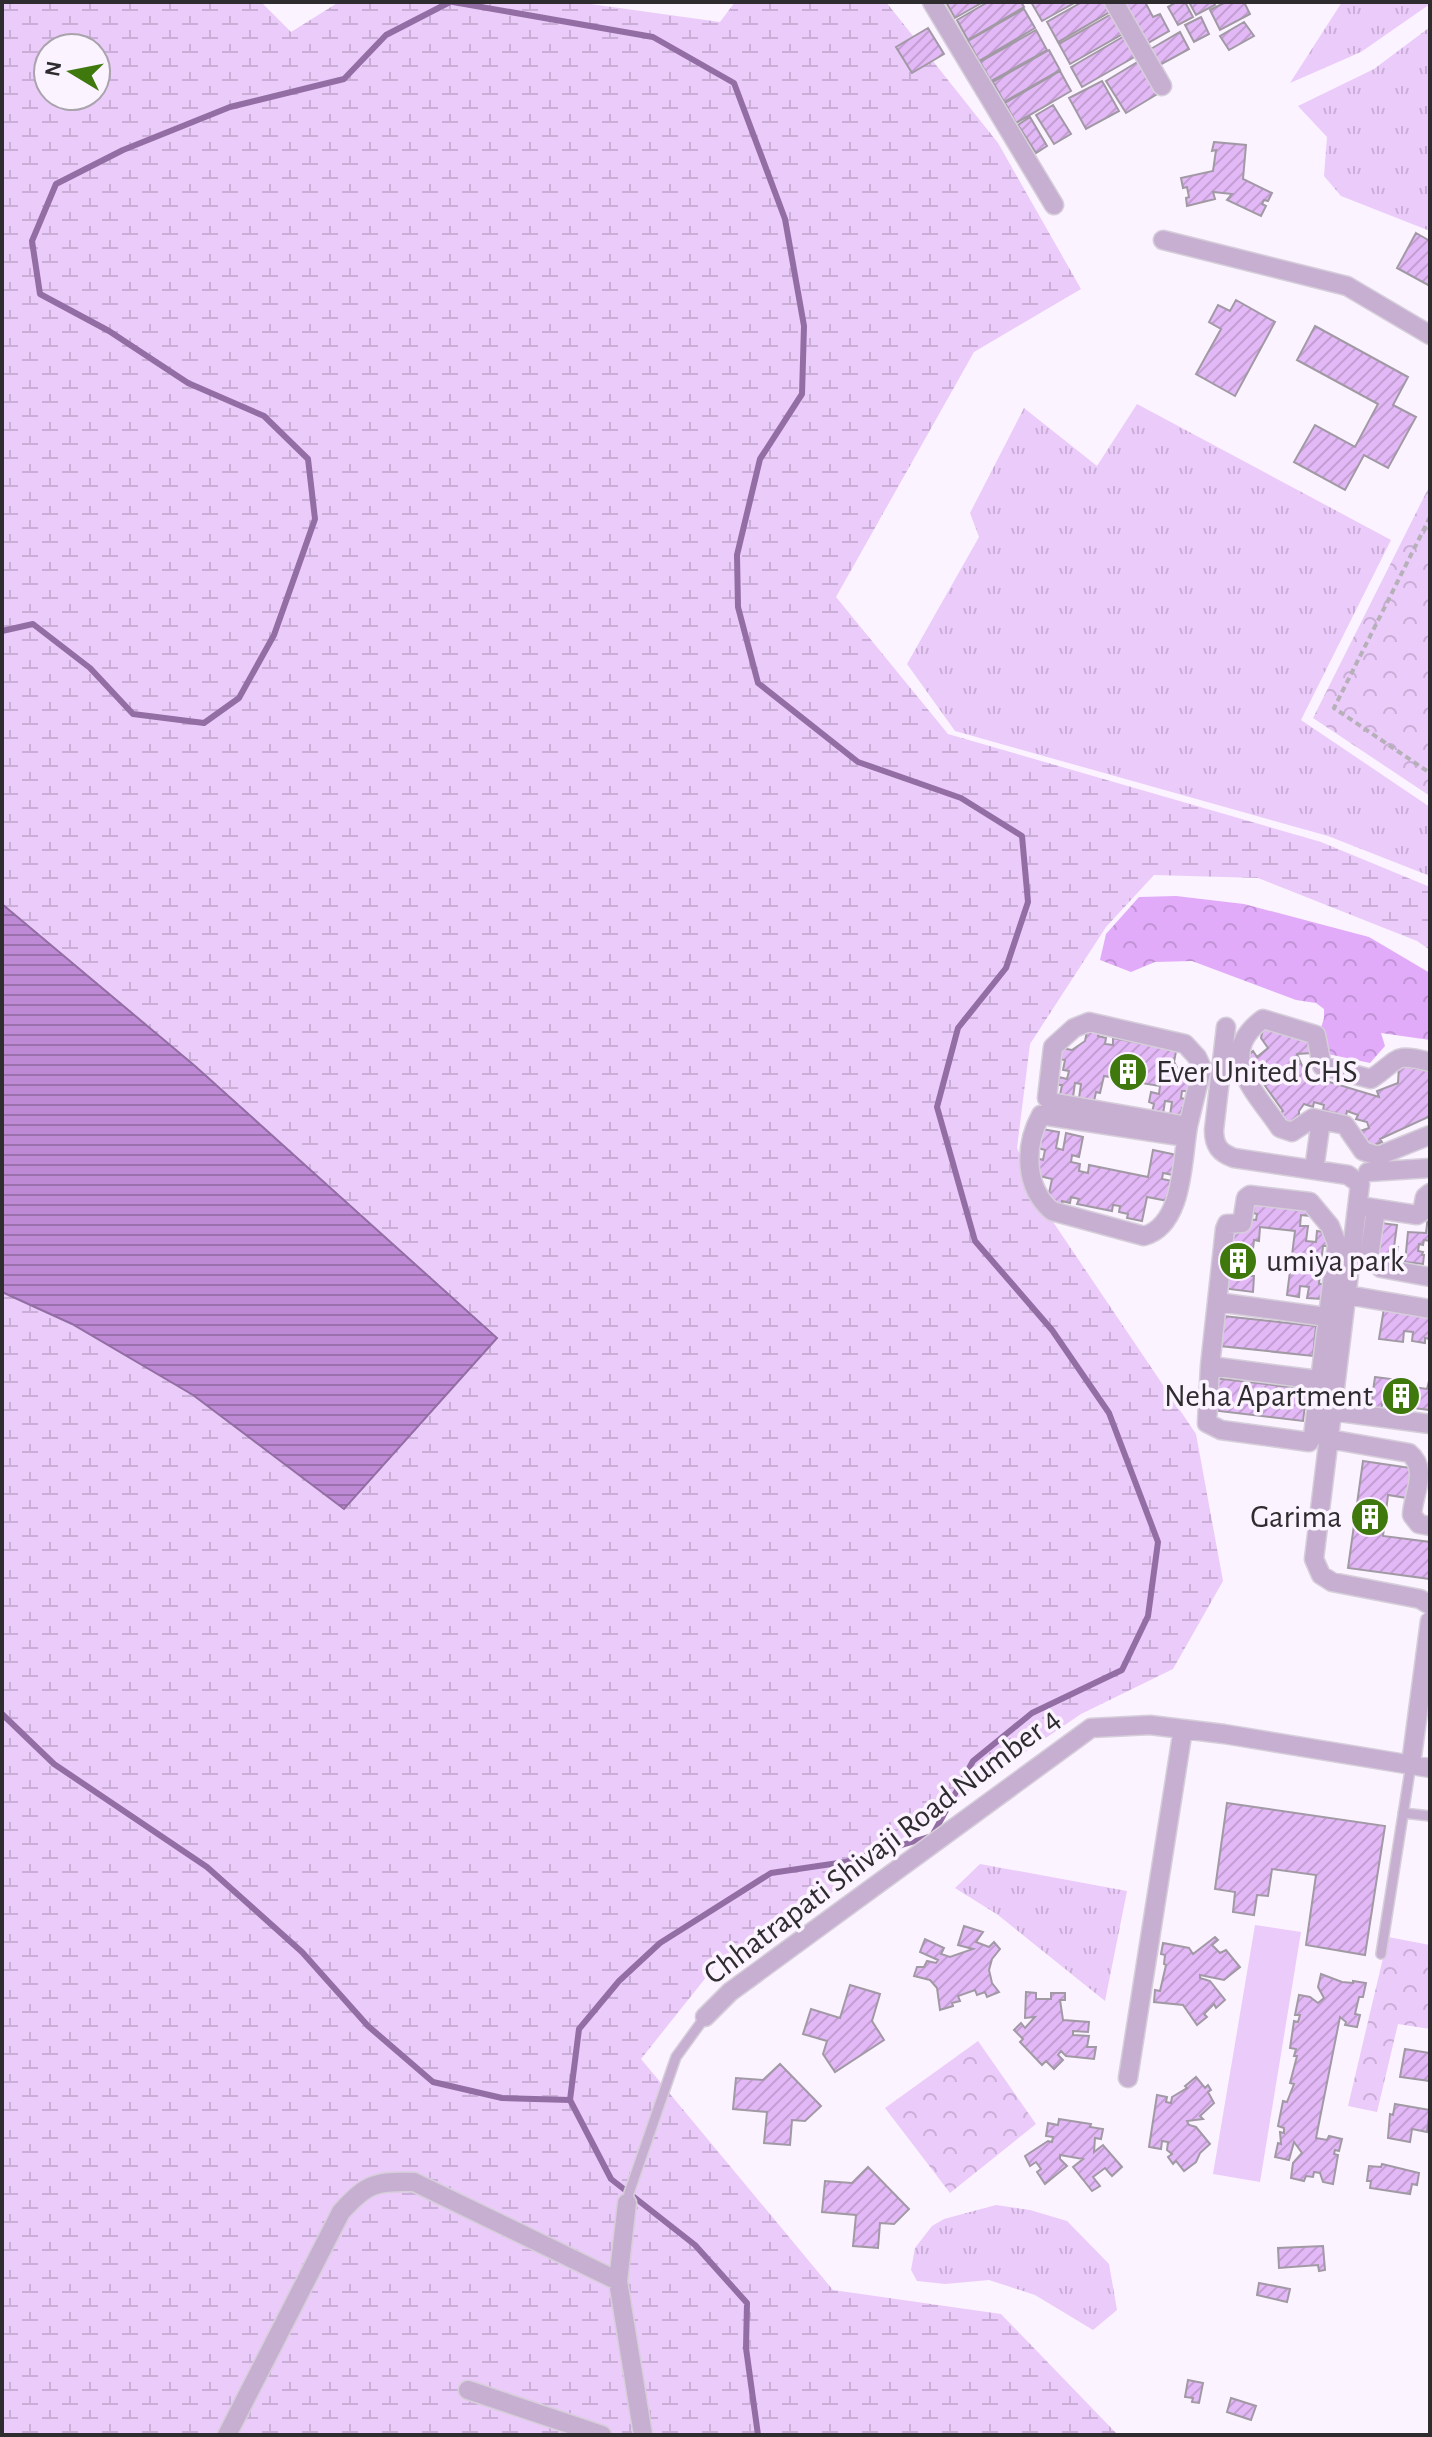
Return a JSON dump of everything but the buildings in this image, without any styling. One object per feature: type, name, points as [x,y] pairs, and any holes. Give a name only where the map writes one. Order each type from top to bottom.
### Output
[{"type":"street","points":[[932,2],[1054,205]]},
{"type":"street","points":[[1114,2],[1162,86]]},
{"type":"street","points":[[1163,240],[1347,286],[1430,335]]},
{"type":"street","points":[[1430,1062],[1405,1055],[1394,1059],[1371,1079],[1322,1066],[1316,1035],[1263,1019],[1239,1051],[1240,1068],[1280,1128],[1292,1132],[1313,1118],[1345,1125],[1363,1151],[1369,1170],[1369,1257],[1381,1268],[1430,1277]]},
{"type":"street","points":[[1187,1131],[1041,1115],[1030,1147],[1030,1175],[1045,1205],[1052,1211],[1144,1236],[1153,1233],[1175,1205],[1187,1131],[1202,1068],[1197,1057],[1185,1044],[1089,1022],[1074,1028],[1053,1047],[1047,1098],[1051,1102],[1187,1131],[1214,1136]]},
{"type":"street","points":[[1226,1027],[1214,1136],[1222,1154],[1348,1175],[1369,1170],[1430,1168]]},
{"type":"street","points":[[1314,1170],[1321,1120]]},
{"type":"street","points":[[1369,1170],[1430,1135]]},
{"type":"street","points":[[1367,1207],[1417,1215],[1422,1212],[1425,1197],[1430,1193]]},
{"type":"street","points":[[1248,1196],[1310,1202],[1330,1226],[1337,1244],[1336,1318],[1329,1381],[1309,1442],[1213,1427],[1207,1423],[1217,1302],[1225,1229],[1227,1224],[1242,1223],[1248,1196]]},
{"type":"street","points":[[1336,1318],[1347,1295],[1367,1207]]},
{"type":"street","points":[[1347,1295],[1430,1309]]},
{"type":"street","points":[[1217,1302],[1336,1318]]},
{"type":"street","points":[[1210,1366],[1329,1381]]},
{"type":"street","points":[[1329,1381],[1332,1411],[1314,1559],[1321,1575],[1332,1582],[1428,1601]]},
{"type":"street","points":[[1332,1411],[1430,1424]]},
{"type":"street","points":[[1329,1439],[1409,1453],[1417,1460],[1420,1470],[1412,1515],[1419,1524],[1430,1526]]},
{"type":"street","points":[[1421,1766],[1430,1621]]},
{"type":"street","name":"Chhatrapati Shivaji Road Number 4","points":[[705,2017],[730,1992],[1091,1728],[1150,1725],[1421,1766]]},
{"type":"street","points":[[1128,2078],[1183,1729]]},
{"type":"street","points":[[227,2435],[341,2212],[359,2192],[384,2181],[414,2182],[618,2281]]},
{"type":"street","points":[[627,2203],[618,2281],[643,2435]]},
{"type":"street","points":[[468,2390],[602,2435]]},
{"type":"lane","points":[[1381,1954],[1403,1813],[1421,1766]]},
{"type":"lane","points":[[1403,1813],[1430,1816]]},
{"type":"lane","points":[[627,2203],[676,2057],[705,2017]]},
{"type":"path","points":[[1430,517],[1334,708],[1430,773]]},
{"type":"green space","points":[[2,2],[261,2],[291,32],[339,2],[576,2],[720,22],[735,2],[886,2],[998,143],[1081,289],[974,352],[836,597],[948,734],[1321,842],[1430,887],[1430,950],[1417,941],[1258,878],[1154,875],[1106,927],[1030,1044],[1017,1148],[1043,1207],[1196,1434],[1223,1581],[1173,1669],[1081,1714],[933,1815],[827,1896],[715,1966],[641,2059],[833,2290],[1001,2314],[1118,2435],[2,2435]]},
{"type":"green space","points":[[1342,2],[1430,4],[1361,52],[1290,83]]},
{"type":"green space","points":[[1430,27],[1430,231],[1341,196],[1324,176],[1327,137],[1298,106],[1374,69]]},
{"type":"green space","points":[[1137,404],[1391,540],[1301,720],[1430,807],[1430,876],[1328,836],[955,731],[907,664],[979,537],[970,513],[1024,408],[1097,466]]},
{"type":"green space","points":[[1430,485],[1430,796],[1313,718]]},
{"type":"green space","points":[[1176,896],[1244,904],[1369,937],[1430,973],[1430,1040],[1381,1033],[1385,1046],[1370,1063],[1314,1051],[1324,1018],[1324,1009],[1316,1003],[1296,1000],[1192,961],[1155,962],[1131,972],[1100,960],[1106,934],[1139,897]]},
{"type":"green space","points":[[980,1864],[1127,1891],[1105,2001],[998,1915],[955,1888]]},
{"type":"green space","points":[[1255,1925],[1301,1932],[1260,2182],[1213,2174]]},
{"type":"green space","points":[[1388,1937],[1430,1945],[1430,2029],[1398,2024],[1377,2112],[1348,2106]]},
{"type":"green space","points":[[978,2041],[1036,2124],[950,2193],[885,2108]]},
{"type":"green space","points":[[996,2205],[1030,2210],[1067,2221],[1109,2264],[1117,2310],[1093,2330],[1035,2295],[989,2280],[945,2284],[917,2281],[911,2270],[915,2248],[932,2226],[944,2219]]},
{"type":"shaded area","points":[[2,904],[195,1066],[497,1338],[344,1509],[193,1395],[72,1324],[2,1292]]},
{"type":"waterway","points":[[2,631],[33,624],[90,668],[133,714],[204,723],[239,698],[274,635],[315,519],[308,459],[264,416],[188,383],[109,331],[40,294],[32,241],[56,184],[123,150],[230,107],[344,79],[386,35],[450,2]]},
{"type":"waterway","points":[[453,2],[653,37],[734,83],[785,219],[804,326],[802,394],[760,459],[737,555],[738,607],[758,683],[858,762],[961,798],[1022,836],[1028,902],[1006,968],[958,1028],[937,1107],[975,1241],[1052,1330],[1109,1413],[1158,1542],[1148,1616],[1122,1670],[1032,1713],[973,1761],[932,1836],[845,1862],[771,1873],[660,1943],[619,1981],[579,2029],[570,2100]]},
{"type":"waterway","points":[[2,1714],[54,1764],[207,1867],[302,1952],[368,2026],[433,2082],[502,2098],[570,2100],[611,2179],[695,2245],[747,2303],[746,2348],[758,2435]]},
{"type":"place","name":"Ever United CHS","points":[[1128,1072]]},
{"type":"place","name":"umiya park","points":[[1238,1261]]},
{"type":"place","name":"Neha Apartment","points":[[1401,1396]]},
{"type":"place","name":"Garima","points":[[1370,1517]]}]
